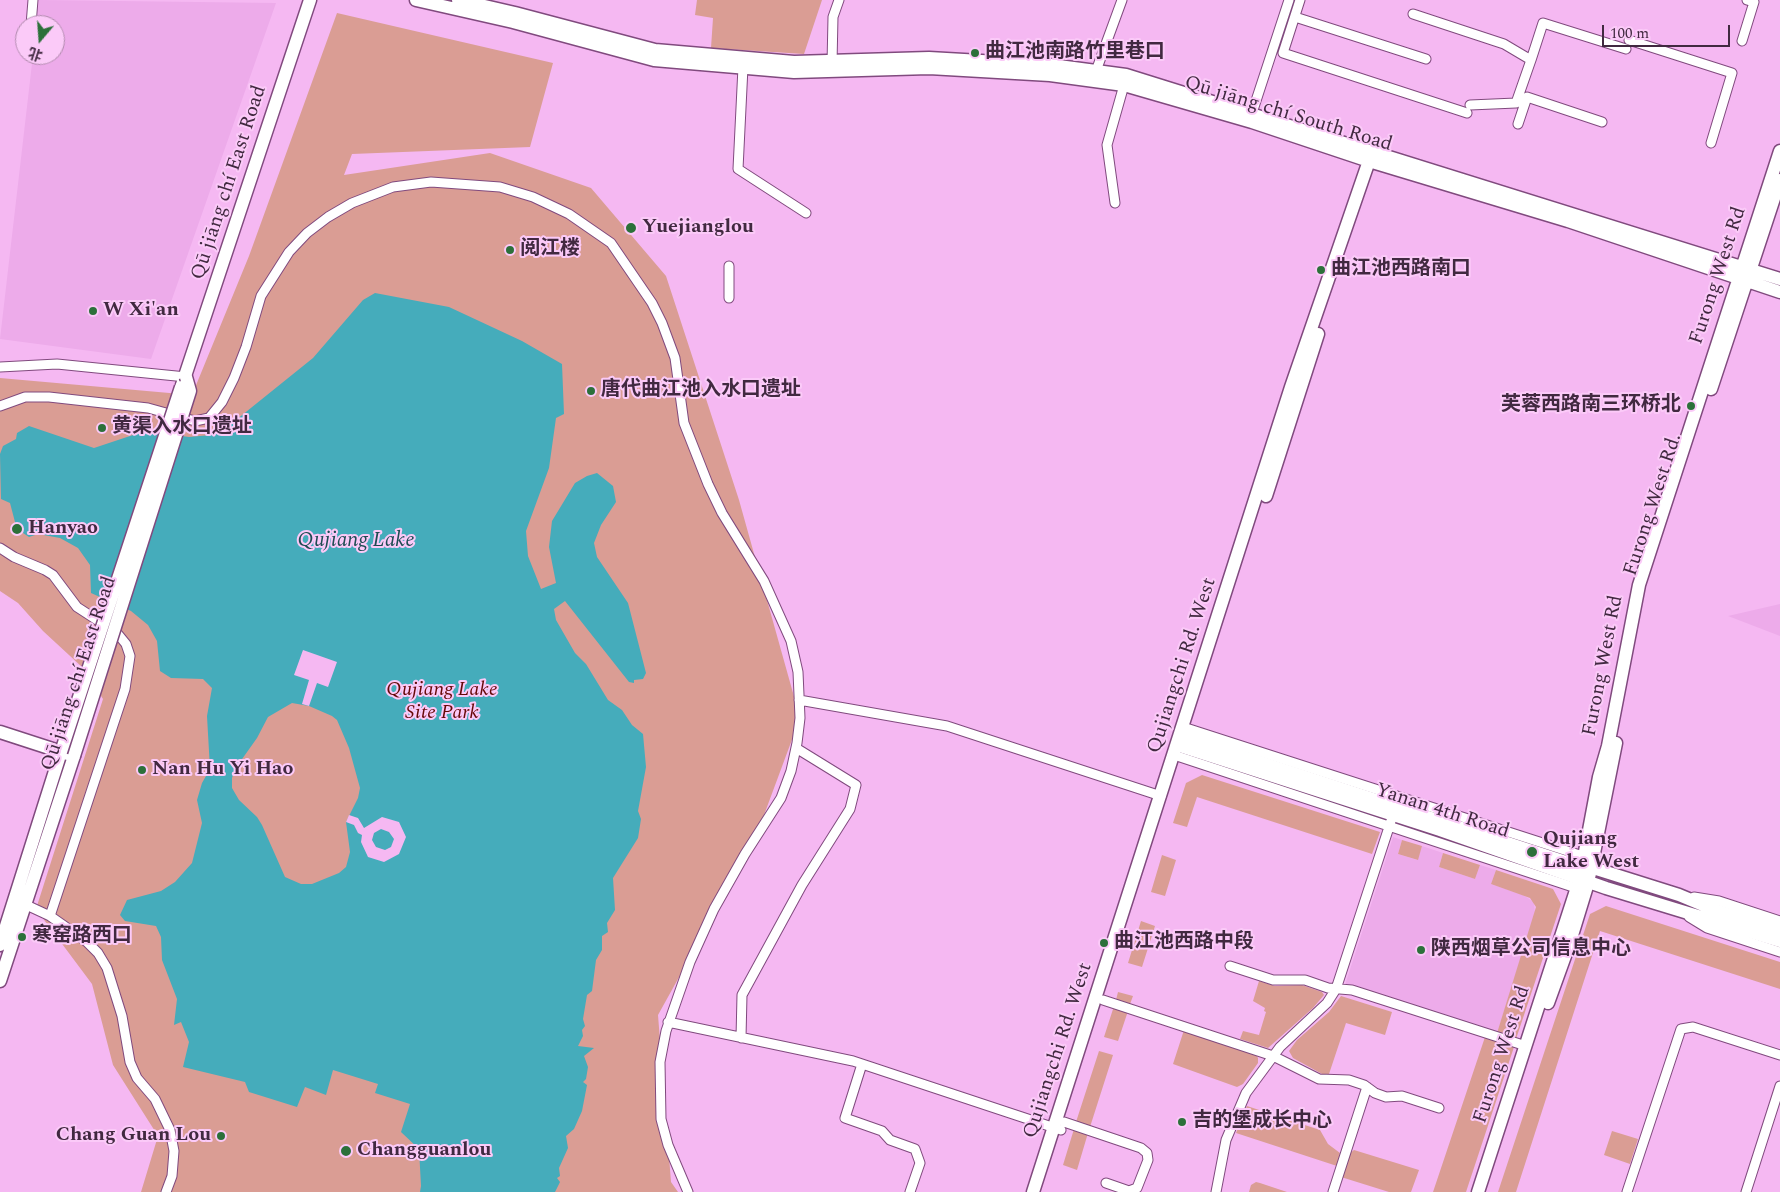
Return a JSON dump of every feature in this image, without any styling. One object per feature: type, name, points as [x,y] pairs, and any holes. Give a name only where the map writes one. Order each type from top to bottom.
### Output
[{"type":"main road","name":"Qū jiāng chí East Road","points":[[0,981],[61,752],[310,0]]},
{"type":"main road","name":"Qū jiāng chí South Road","points":[[416,0],[513,22],[654,60],[794,72],[832,65],[930,58],[1051,66],[1126,75],[1252,113],[1374,158]]},
{"type":"main road","name":"Qū jiāng chí South Road","points":[[458,0],[655,50],[832,65],[1050,75],[1124,85],[1374,158],[1745,273],[1780,292]]},
{"type":"main road","name":"Furong West Rd","points":[[1478,1192],[1585,874],[1639,585],[1745,273],[1780,151]]},
{"type":"main road","name":"Qujiangchi Rd. West","points":[[1033,1192],[1060,1127],[1103,1000],[1291,387],[1374,158]]},
{"type":"main road","points":[[1780,180],[1745,273],[1780,279]]},
{"type":"main road","name":"Qū jiāng chí East Road","points":[[0,945],[20,903],[74,756],[190,391],[183,382]]},
{"type":"main road","points":[[0,732],[74,756]]},
{"type":"main road","name":"Qujiangchi Rd. West","points":[[1041,1192],[1161,796],[1182,742]]},
{"type":"main road","name":"Yanan 4th Road","points":[[1182,742],[1391,820],[1585,874],[1679,895],[1715,910],[1780,931]]},
{"type":"main road","name":"Yanan 4th Road","points":[[1182,742],[1585,874],[1682,913],[1780,941]]},
{"type":"main road","points":[[1486,1192],[1585,874]]},
{"type":"street","points":[[32,15],[33,0]]},
{"type":"street","points":[[832,65],[833,17],[839,0]]},
{"type":"street","points":[[1096,72],[1122,0]]},
{"type":"street","points":[[1252,113],[1289,0]]},
{"type":"street","points":[[1300,0],[1283,53],[1469,109],[1516,103],[1543,23],[1626,49]]},
{"type":"street","points":[[1742,41],[1754,2],[1747,0]]},
{"type":"street","points":[[1413,14],[1504,44],[1531,60]]},
{"type":"street","points":[[1295,17],[1426,59]]},
{"type":"street","points":[[1629,40],[1732,72],[1711,143]]},
{"type":"street","points":[[743,67],[738,169],[806,213]]},
{"type":"street","points":[[1115,203],[1107,145],[1124,85]]},
{"type":"street","points":[[1518,124],[1527,97],[1602,122]]},
{"type":"street","points":[[0,406],[25,397],[49,397],[148,408],[195,421],[209,418],[222,402],[234,378],[246,347],[261,296],[274,272],[289,252],[307,233],[328,217],[352,203],[393,187],[431,182],[500,187],[533,197],[569,214],[611,243],[652,303],[675,358],[684,422],[708,484],[722,513],[764,581],[791,640],[798,672],[800,718],[796,748],[791,771],[781,798],[745,854],[714,909],[690,962],[668,1022],[660,1062],[661,1119],[668,1145],[688,1192]]},
{"type":"street","points":[[729,266],[729,298]]},
{"type":"street","points":[[0,367],[57,364],[183,382]]},
{"type":"street","points":[[0,548],[14,557],[53,575],[77,607],[117,633],[126,644],[130,656],[125,689],[50,916]]},
{"type":"street","points":[[799,700],[947,726],[1161,796]]},
{"type":"street","points":[[741,1038],[742,995],[802,885],[850,808],[856,784],[796,748]]},
{"type":"street","points":[[1216,1192],[1222,1155],[1234,1118],[1252,1084],[1273,1056],[1327,1003],[1336,989],[1391,820]]},
{"type":"street","points":[[1679,895],[1719,901],[1780,921]]},
{"type":"street","points":[[20,903],[50,916],[87,942],[98,953],[106,968],[122,1016],[130,1062],[137,1078],[155,1099],[170,1130],[174,1151],[172,1176],[166,1192]]},
{"type":"street","points":[[1682,913],[1707,928],[1780,952]]},
{"type":"street","points":[[1230,966],[1273,980],[1305,980],[1336,989],[1352,990],[1526,1046]]},
{"type":"street","points":[[1103,1000],[1273,1056],[1319,1079],[1349,1080],[1367,1087],[1375,1094],[1386,1097],[1402,1096],[1439,1108]]},
{"type":"street","points":[[668,1022],[862,1064],[1060,1127],[1145,1150],[1148,1160],[1139,1186],[1128,1191],[1106,1183]]},
{"type":"street","points":[[1627,1192],[1681,1029],[1692,1027],[1780,1055]]},
{"type":"street","points":[[862,1064],[845,1118],[882,1131],[890,1140],[915,1149],[920,1163],[910,1192]]},
{"type":"street","points":[[1746,1192],[1780,1086]]},
{"type":"street","points":[[1333,1192],[1367,1087]]},
{"type":"shaded area","points":[[39,0],[276,3],[151,359],[0,339],[32,65],[65,65],[65,15],[37,15]]},
{"type":"shaded area","points":[[1780,604],[1780,636],[1728,616]]},
{"type":"shaded area","points":[[1393,837],[1402,840],[1398,854],[1417,860],[1422,846],[1443,853],[1439,867],[1475,879],[1480,865],[1496,870],[1491,884],[1523,895],[1534,902],[1535,914],[1497,1033],[1343,991]]},
{"type":"green space","points":[[697,0],[822,0],[804,54],[711,48],[713,18],[695,15]]},
{"type":"green space","name":"Qujiang Lake Site Park","points":[[337,13],[553,63],[530,147],[352,154],[344,175],[490,153],[591,188],[666,276],[739,500],[800,718],[754,842],[658,1015],[671,1182],[678,1192],[141,1192],[158,1136],[113,1065],[92,984],[36,909],[103,699],[82,667],[43,631],[18,603],[0,591],[0,378],[192,395],[249,256]]},
{"type":"green space","points":[[1202,775],[1380,832],[1372,854],[1197,797],[1187,827],[1173,823],[1186,783]]},
{"type":"green space","points":[[1402,840],[1422,846],[1418,860],[1398,854]]},
{"type":"green space","points":[[1443,853],[1480,865],[1475,879],[1439,867]]},
{"type":"green space","points":[[1162,855],[1176,860],[1165,896],[1151,892]]},
{"type":"green space","points":[[1496,870],[1553,889],[1561,904],[1516,1039],[1497,1033],[1536,907],[1530,898],[1491,884]]},
{"type":"green space","points":[[1606,906],[1780,962],[1780,989],[1600,931],[1516,1192],[1498,1192],[1590,914]]},
{"type":"green space","points":[[1141,921],[1155,926],[1142,967],[1128,963]]},
{"type":"green space","points":[[1259,981],[1275,986],[1302,985],[1322,992],[1324,995],[1313,1008],[1268,1048],[1240,1039],[1243,1031],[1259,1035],[1266,1012],[1264,1011],[1265,1008],[1253,1001]]},
{"type":"green space","points":[[1118,992],[1133,996],[1130,1004],[1116,1000]]},
{"type":"green space","points":[[1341,996],[1392,1012],[1385,1035],[1346,1023],[1329,1074],[1322,1074],[1293,1058],[1289,1051],[1297,1040],[1329,1012]]},
{"type":"green space","points":[[1114,1006],[1128,1011],[1118,1041],[1104,1037]]},
{"type":"green space","points":[[1184,1030],[1255,1053],[1258,1063],[1243,1084],[1237,1087],[1173,1064]]},
{"type":"green space","points":[[1485,1037],[1514,1047],[1466,1192],[1433,1192]]},
{"type":"green space","points":[[1099,1051],[1113,1055],[1090,1127],[1076,1122]]},
{"type":"green space","points":[[1247,1106],[1320,1130],[1328,1144],[1340,1153],[1337,1166],[1236,1133]]},
{"type":"green space","points":[[1074,1129],[1088,1133],[1077,1170],[1063,1165]]},
{"type":"green space","points":[[1612,1131],[1638,1139],[1630,1164],[1604,1155]]},
{"type":"green space","points":[[1354,1150],[1419,1170],[1411,1192],[1389,1192],[1341,1177],[1349,1154]]},
{"type":"green space","points":[[1256,1182],[1287,1192],[1249,1192],[1251,1185]]},
{"type":"water","name":"Qujiang Lake","points":[[375,293],[449,307],[522,341],[562,364],[564,414],[556,418],[549,468],[526,531],[528,556],[541,589],[556,583],[549,547],[552,521],[575,483],[597,473],[613,486],[616,502],[601,525],[594,543],[597,557],[628,603],[646,673],[643,679],[634,680],[634,683],[629,682],[565,601],[554,609],[556,620],[575,653],[586,664],[608,700],[622,710],[632,725],[643,734],[646,767],[638,811],[641,819],[638,838],[613,878],[615,910],[607,923],[608,932],[602,936],[602,950],[596,960],[592,991],[587,995],[583,1019],[585,1026],[582,1030],[583,1036],[578,1046],[594,1048],[584,1056],[588,1067],[586,1079],[583,1082],[587,1085],[582,1111],[574,1129],[566,1136],[568,1148],[559,1168],[560,1176],[557,1178],[560,1182],[555,1192],[420,1192],[419,1149],[401,1132],[410,1104],[375,1093],[378,1084],[333,1070],[326,1095],[305,1087],[297,1107],[249,1092],[245,1082],[183,1067],[189,1042],[181,1022],[174,1025],[177,999],[162,960],[161,937],[156,926],[125,921],[120,915],[127,900],[161,891],[175,882],[192,863],[202,823],[197,800],[202,783],[210,769],[207,716],[212,688],[203,679],[171,678],[160,671],[157,641],[148,625],[131,611],[91,593],[90,565],[78,548],[60,538],[38,534],[29,537],[23,533],[15,522],[10,503],[1,499],[0,454],[3,446],[16,439],[17,433],[29,426],[94,448],[145,431],[189,437],[211,435],[231,424],[313,358],[363,300]],"holes":[[[292,703],[309,706],[337,720],[349,748],[360,788],[358,798],[346,822],[350,852],[346,867],[339,873],[312,884],[301,884],[285,877],[262,825],[257,817],[239,800],[232,788],[232,778],[235,769],[257,738],[268,717]]]},
{"type":"pier","points":[[303,650],[337,662],[328,687],[317,683],[309,706],[302,704],[309,680],[294,675]]},
{"type":"pier","points":[[349,815],[358,818],[364,828],[382,817],[399,822],[406,837],[399,854],[384,862],[368,857],[361,842],[362,835],[358,833],[354,825],[346,822]],"holes":[[[381,829],[389,832],[394,839],[391,847],[385,850],[376,847],[372,840],[374,833]]]},
{"type":"place","name":"曲江池南路竹里巷口","points":[[975,53]]},
{"type":"place","name":"Yuejianglou","points":[[631,228]]},
{"type":"place","name":"阅江楼","points":[[510,250]]},
{"type":"place","name":"曲江池西路南口","points":[[1321,270]]},
{"type":"place","name":"W Xi'an","points":[[93,311]]},
{"type":"place","name":"唐代曲江池入水口遗址","points":[[591,391]]},
{"type":"place","name":"芙蓉西路南三环桥北","points":[[1691,406]]},
{"type":"place","name":"黄渠入水口遗址","points":[[102,428]]},
{"type":"place","name":"Hanyao","points":[[17,529]]},
{"type":"place","name":"Nan Hu Yi Hao","points":[[142,770]]},
{"type":"place","name":"Qujiang Lake West","points":[[1532,852]]},
{"type":"place","name":"寒窑路西口","points":[[22,937]]},
{"type":"place","name":"曲江池西路中段","points":[[1104,943]]},
{"type":"place","name":"陕西烟草公司信息中心","points":[[1421,950]]},
{"type":"place","name":"吉的堡成长中心","points":[[1182,1122]]},
{"type":"place","name":"Chang Guan Lou","points":[[221,1136]]},
{"type":"place","name":"Changguanlou","points":[[346,1151]]}]
